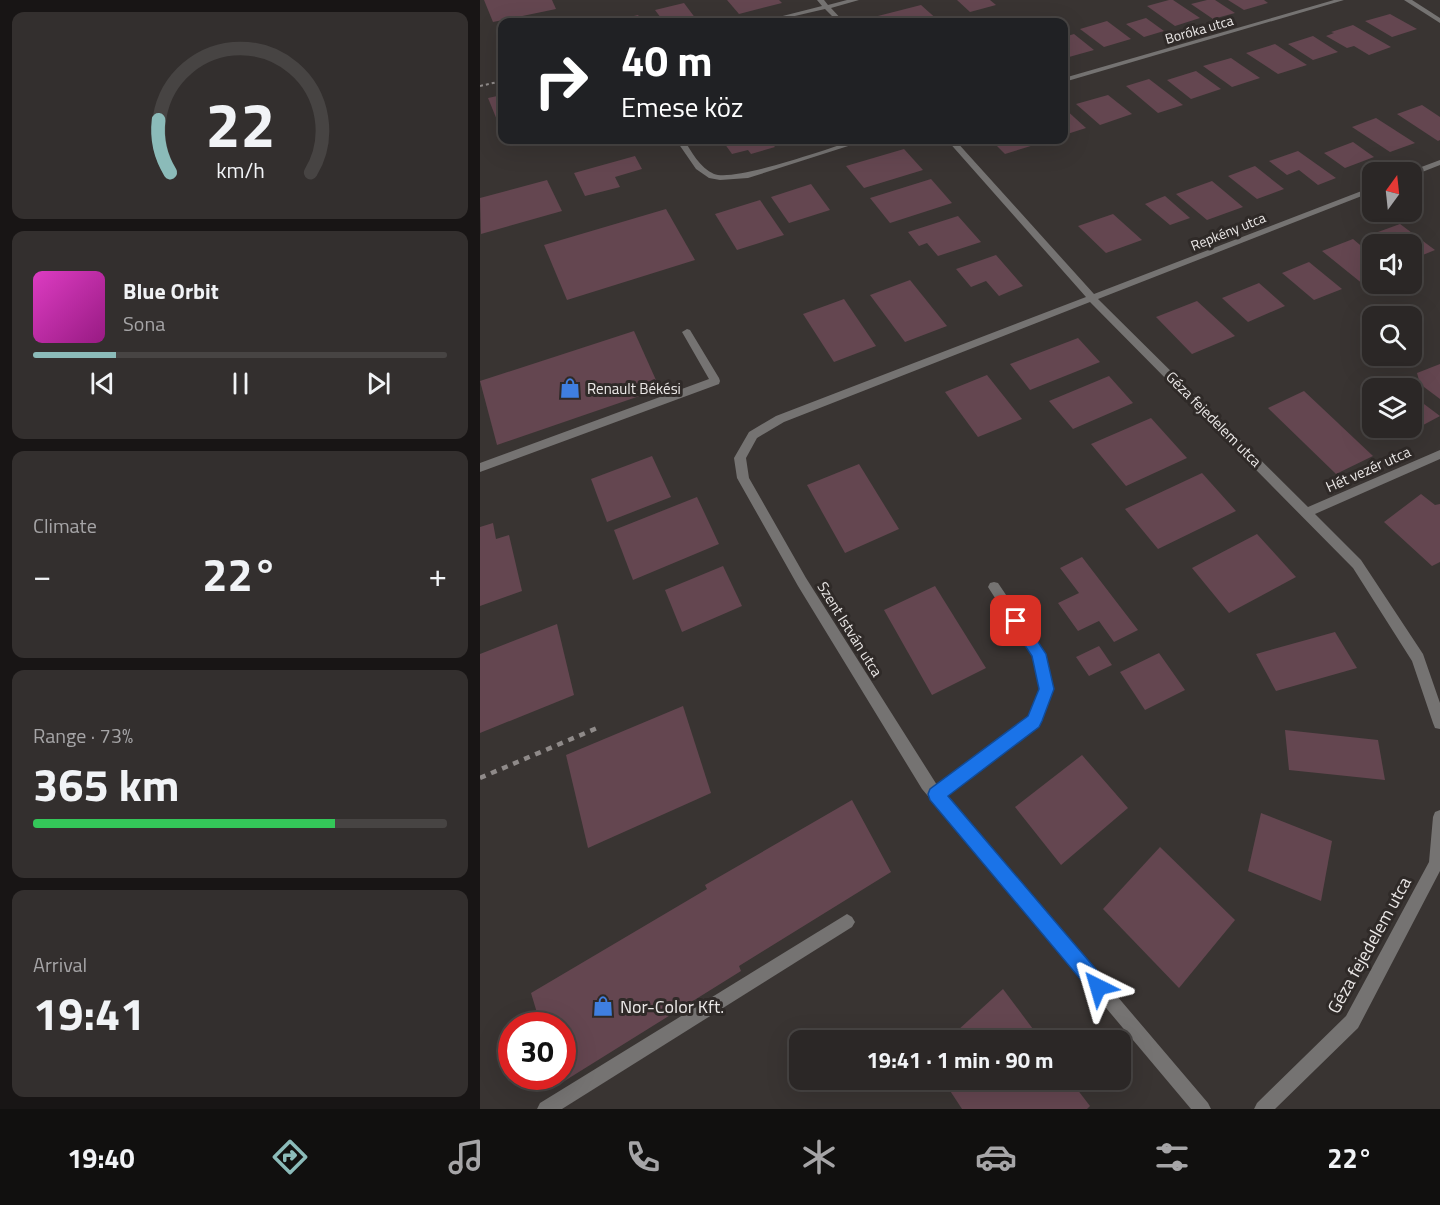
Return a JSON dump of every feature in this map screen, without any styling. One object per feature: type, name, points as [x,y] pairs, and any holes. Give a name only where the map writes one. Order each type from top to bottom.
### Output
[{"type":"street","points":[[819,0],[837,18]]},
{"type":"street","points":[[779,18],[856,0]]},
{"type":"street","name":"Boróka utca","points":[[1068,79],[1341,0]]},
{"type":"street","points":[[1407,0],[1440,21]]},
{"type":"street","points":[[683,144],[698,168],[708,176],[726,179],[745,176],[850,144]]},
{"type":"street","name":"Géza fejedelem utca","points":[[955,144],[1093,299],[1308,512],[1357,564],[1419,658],[1440,723]]},
{"type":"street","points":[[1422,169],[1440,162]]},
{"type":"street","name":"Repkény utca","points":[[1093,299],[1362,193]]},
{"type":"street","name":"Szent István utca","points":[[1093,299],[780,419],[753,435],[740,458],[743,478],[802,582],[927,783],[1202,1109]]},
{"type":"street","points":[[480,468],[714,381],[687,332]]},
{"type":"street","name":"Hét vezér utca","points":[[1308,512],[1440,453]]},
{"type":"street","points":[[936,794],[1034,721],[1046,689],[1038,654],[994,587]]},
{"type":"street","name":"Géza fejedelem utca","points":[[1263,1109],[1352,1022],[1436,863],[1440,817]]},
{"type":"street","points":[[546,1109],[847,922]]},
{"type":"path","points":[[480,86],[498,82]]},
{"type":"path","points":[[480,778],[597,728]]},
{"type":"building","points":[[484,0],[552,0],[556,9],[512,18],[498,18],[498,21],[493,22]]},
{"type":"building","points":[[727,0],[779,0],[782,3],[739,14]]},
{"type":"building","points":[[957,0],[990,0],[996,5],[970,12]]},
{"type":"building","points":[[1173,0],[1200,18],[1175,26],[1147,6]]},
{"type":"building","points":[[1215,0],[1235,13],[1213,19],[1191,4]]},
{"type":"building","points":[[1228,0],[1264,0],[1268,3],[1244,10]]},
{"type":"building","points":[[684,3],[695,18],[661,18],[655,10]]},
{"type":"building","points":[[921,5],[936,18],[875,18]]},
{"type":"building","points":[[1390,14],[1417,29],[1392,37],[1365,21]]},
{"type":"building","points":[[1146,18],[1164,31],[1144,37],[1126,24]]},
{"type":"building","points":[[1107,21],[1131,39],[1104,47],[1080,29]]},
{"type":"building","points":[[1353,25],[1391,47],[1369,55],[1354,46],[1347,48],[1326,36],[1334,33],[1331,32]]},
{"type":"building","points":[[1074,34],[1094,50],[1069,57],[1068,36]]},
{"type":"building","points":[[1313,36],[1338,52],[1313,60],[1288,44]]},
{"type":"building","points":[[1275,44],[1307,65],[1278,74],[1246,53]]},
{"type":"building","points":[[1231,58],[1260,78],[1232,87],[1203,66]]},
{"type":"building","points":[[1196,71],[1221,89],[1191,99],[1167,80]]},
{"type":"building","points":[[1149,79],[1183,105],[1158,113],[1126,86]]},
{"type":"building","points":[[1108,95],[1132,114],[1100,125],[1076,104]]},
{"type":"building","points":[[498,96],[498,120],[497,120],[488,98]]},
{"type":"building","points":[[1422,105],[1440,117],[1440,140],[1438,141],[1397,114]]},
{"type":"building","points":[[1068,112],[1086,128],[1068,134]]},
{"type":"building","points":[[1376,118],[1415,143],[1390,152],[1352,127]]},
{"type":"building","points":[[1353,142],[1374,157],[1345,168],[1324,153]]},
{"type":"building","points":[[725,144],[772,144],[775,147],[751,154],[748,150],[732,154]]},
{"type":"building","points":[[995,144],[1038,144],[1005,154]]},
{"type":"building","points":[[904,149],[923,170],[864,188],[846,166]]},
{"type":"building","points":[[1298,151],[1336,178],[1318,185],[1299,170],[1287,175],[1269,161]]},
{"type":"building","points":[[635,156],[642,169],[615,177],[620,187],[585,196],[574,173]]},
{"type":"building","points":[[1255,166],[1284,189],[1257,199],[1228,176]]},
{"type":"building","points":[[931,179],[952,203],[890,223],[870,198]]},
{"type":"building","points":[[547,180],[562,211],[481,234],[480,198]]},
{"type":"building","points":[[1212,181],[1243,207],[1207,220],[1176,194]]},
{"type":"building","points":[[811,184],[830,210],[789,223],[771,197]]},
{"type":"building","points":[[1165,196],[1190,218],[1170,225],[1145,204]]},
{"type":"building","points":[[760,200],[784,235],[737,250],[715,214]]},
{"type":"building","points":[[666,209],[695,260],[567,300],[544,245]]},
{"type":"building","points":[[1113,214],[1142,240],[1106,253],[1078,226]]},
{"type":"building","points":[[958,216],[981,242],[938,256],[927,243],[919,246],[908,232]]},
{"type":"building","points":[[1400,224],[1413,234],[1381,234],[1378,232]]},
{"type":"building","points":[[1353,239],[1362,247],[1362,283],[1322,251]]},
{"type":"building","points":[[1422,240],[1435,250],[1422,255]]},
{"type":"building","points":[[996,255],[1023,286],[999,296],[986,281],[971,287],[956,269]]},
{"type":"building","points":[[1309,262],[1342,289],[1314,300],[1282,273]]},
{"type":"building","points":[[910,280],[947,326],[905,342],[870,295]]},
{"type":"building","points":[[1259,283],[1285,306],[1248,322],[1222,298]]},
{"type":"building","points":[[844,299],[876,346],[834,362],[803,314]]},
{"type":"building","points":[[1197,301],[1235,336],[1192,354],[1156,317]]},
{"type":"building","name":"Renault Békési","points":[[634,331],[660,389],[497,445],[480,381]]},
{"type":"building","points":[[1078,338],[1100,362],[1030,390],[1010,364]]},
{"type":"building","points":[[1440,364],[1440,399],[1422,386],[1422,378],[1418,378],[1417,373]]},
{"type":"building","points":[[987,375],[1022,419],[978,437],[945,392]]},
{"type":"building","points":[[1109,376],[1133,403],[1073,429],[1049,401]]},
{"type":"building","points":[[1304,391],[1373,456],[1336,474],[1268,408]]},
{"type":"building","points":[[1422,402],[1440,416],[1422,426]]},
{"type":"building","points":[[1151,418],[1187,458],[1126,486],[1091,444]]},
{"type":"building","points":[[652,456],[671,497],[607,522],[591,479]]},
{"type":"building","points":[[859,464],[899,529],[845,553],[807,485]]},
{"type":"building","points":[[1202,473],[1236,511],[1158,549],[1125,509]]},
{"type":"building","points":[[1421,494],[1435,505],[1440,504],[1440,562],[1432,566],[1384,522]]},
{"type":"building","points":[[697,497],[719,544],[633,580],[614,530]]},
{"type":"building","points":[[493,523],[496,539],[509,535],[522,591],[480,606],[480,527]]},
{"type":"building","points":[[1257,534],[1296,577],[1229,613],[1192,568]]},
{"type":"building","points":[[1082,557],[1138,630],[1114,642],[1099,621],[1078,631],[1058,603],[1079,593],[1060,568]]},
{"type":"building","points":[[723,566],[742,606],[682,632],[665,590]]},
{"type":"building","points":[[935,586],[986,668],[932,695],[884,610]]},
{"type":"building","points":[[557,624],[574,695],[480,733],[480,654]]},
{"type":"building","points":[[1335,632],[1357,668],[1276,691],[1256,654]]},
{"type":"building","points":[[1099,646],[1112,665],[1089,676],[1076,657]]},
{"type":"building","points":[[1159,653],[1185,690],[1145,710],[1120,672]]},
{"type":"building","points":[[683,706],[711,793],[588,848],[566,755]]},
{"type":"building","points":[[1285,730],[1378,740],[1385,780],[1289,770]]},
{"type":"building","points":[[1082,755],[1128,808],[1061,865],[1015,807]]},
{"type":"building","points":[[852,800],[891,872],[739,966],[741,971],[576,1074],[576,1012],[537,1012],[531,993],[707,889],[705,885]]},
{"type":"building","points":[[1261,813],[1332,841],[1321,901],[1248,871]]},
{"type":"building","points":[[1160,847],[1235,920],[1179,988],[1103,909]]},
{"type":"building","points":[[1003,989],[1034,1030],[958,1030]]},
{"type":"building","points":[[950,1090],[1078,1090],[1090,1106],[1087,1109],[962,1109]]},
{"type":"place","name":"Renault Békési","points":[[570,388]]},
{"type":"place","name":"Nor-Color Kft.","points":[[603,1006]]},
{"type":"route","points":[[1016,621],[1038,654],[1046,689],[1034,721],[936,794],[1098,987]]}]
